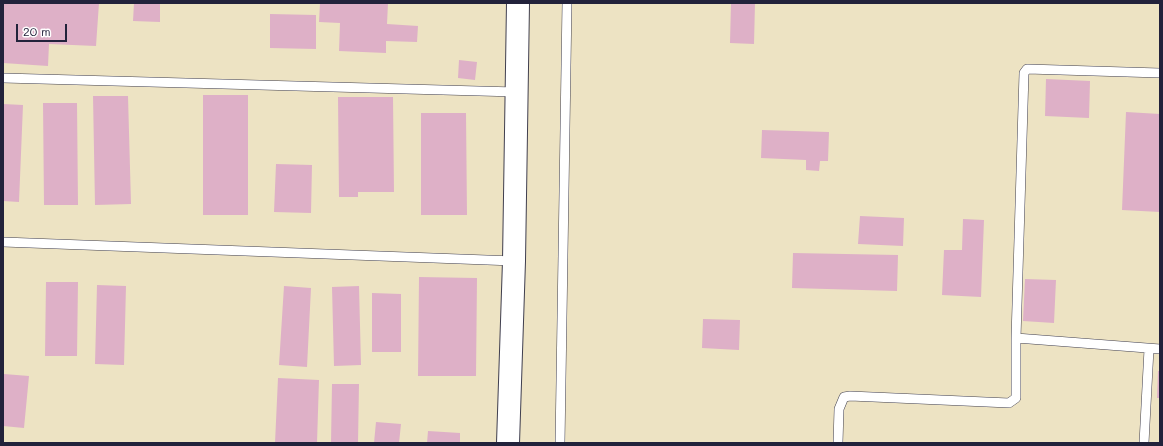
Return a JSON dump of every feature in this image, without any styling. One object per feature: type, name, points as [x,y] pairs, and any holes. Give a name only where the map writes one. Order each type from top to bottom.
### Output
[{"type":"main road","points":[[508,443],[518,92],[518,3]]},
{"type":"lane","points":[[560,443],[567,3]]},
{"type":"lane","points":[[838,443],[839,409],[844,397],[1013,402],[1017,396],[1016,338],[1025,71],[1027,69],[1160,73]]},
{"type":"lane","points":[[3,78],[518,92]]},
{"type":"lane","points":[[3,242],[514,261]]},
{"type":"lane","points":[[1016,338],[1160,349]]},
{"type":"lane","points":[[1144,443],[1149,349]]},
{"type":"building","points":[[3,3],[99,3],[96,46],[49,44],[48,66],[3,63]]},
{"type":"building","points":[[134,3],[160,3],[160,22],[133,21]]},
{"type":"building","points":[[320,3],[388,3],[387,24],[418,26],[417,42],[386,41],[386,53],[339,51],[340,23],[319,22]]},
{"type":"building","points":[[731,3],[755,3],[754,44],[730,43]]},
{"type":"building","points":[[270,14],[316,15],[316,49],[270,48]]},
{"type":"building","points":[[459,60],[477,62],[475,80],[458,78]]},
{"type":"building","points":[[1046,79],[1090,81],[1089,118],[1045,116]]},
{"type":"building","points":[[203,95],[248,95],[248,215],[203,215]]},
{"type":"building","points":[[93,96],[128,96],[131,204],[95,205]]},
{"type":"building","points":[[338,97],[393,97],[394,192],[358,192],[358,197],[339,197]]},
{"type":"building","points":[[43,103],[77,103],[78,205],[44,205]]},
{"type":"building","points":[[3,104],[23,105],[19,202],[3,201]]},
{"type":"building","points":[[1126,112],[1160,114],[1160,212],[1122,210]]},
{"type":"building","points":[[421,113],[466,113],[467,215],[421,215]]},
{"type":"building","points":[[762,130],[829,132],[828,161],[820,161],[819,171],[806,170],[806,160],[761,158]]},
{"type":"building","points":[[276,164],[312,165],[311,213],[274,212]]},
{"type":"building","points":[[860,216],[904,218],[903,246],[858,244]]},
{"type":"building","points":[[963,219],[984,220],[981,297],[942,295],[944,250],[962,250]]},
{"type":"building","points":[[793,253],[898,255],[897,291],[792,288]]},
{"type":"building","points":[[419,277],[477,278],[476,376],[418,376]]},
{"type":"building","points":[[1025,279],[1056,280],[1054,323],[1023,321]]},
{"type":"building","points":[[46,282],[78,282],[77,356],[45,356]]},
{"type":"building","points":[[97,285],[126,286],[124,365],[95,364]]},
{"type":"building","points":[[284,286],[311,288],[307,367],[279,365]]},
{"type":"building","points":[[359,286],[361,365],[334,366],[332,287]]},
{"type":"building","points":[[372,293],[401,294],[401,352],[372,352]]},
{"type":"building","points":[[703,319],[740,320],[739,350],[702,348]]},
{"type":"building","points":[[1158,371],[1160,371],[1160,398],[1157,398]]},
{"type":"building","points":[[4,374],[29,376],[24,428],[3,426]]},
{"type":"building","points":[[278,378],[319,380],[317,443],[275,443]]},
{"type":"building","points":[[332,384],[359,384],[358,443],[331,443]]},
{"type":"building","points":[[376,422],[401,424],[399,443],[374,443]]},
{"type":"building","points":[[428,431],[460,433],[460,443],[427,443]]}]
